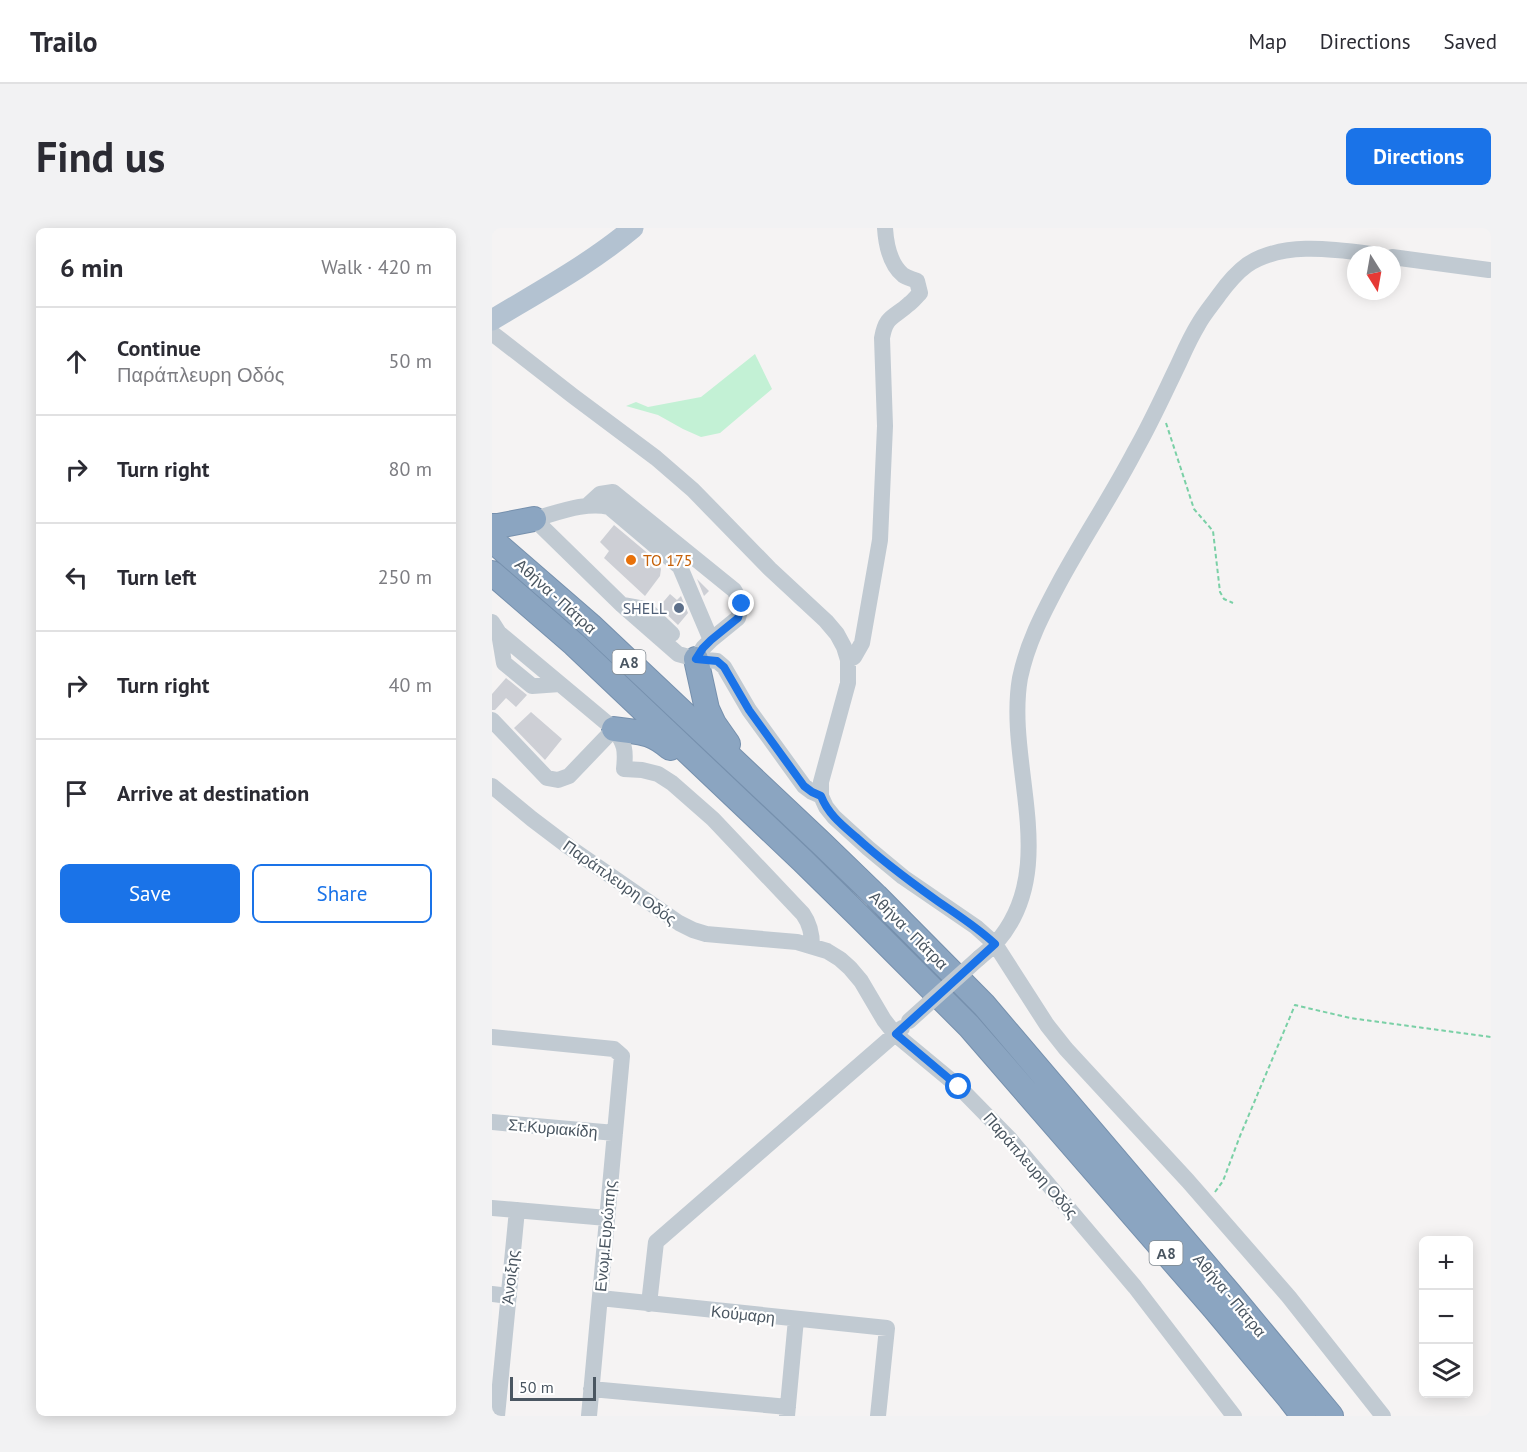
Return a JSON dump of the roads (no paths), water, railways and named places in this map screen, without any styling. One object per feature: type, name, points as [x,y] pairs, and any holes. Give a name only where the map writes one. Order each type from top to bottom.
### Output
[{"type":"highway","points":[[492,526],[534,519]]},
{"type":"highway","name":"Αθήνα - Πάτρα","points":[[492,540],[590,625],[876,896],[984,1005],[1229,1293],[1330,1416]]},
{"type":"highway","name":"Αθήνα - Πάτρα","points":[[492,573],[574,644],[859,915],[969,1026],[1214,1308],[1303,1416]]},
{"type":"highway","points":[[696,659],[707,709],[714,724],[762,788]]},
{"type":"highway","points":[[614,729],[647,733],[660,740],[688,765],[744,806]]},
{"type":"main road","points":[[492,320],[578,268],[633,228]]},
{"type":"street","points":[[848,660],[854,657],[862,643],[880,540],[885,426],[882,338],[884,327],[890,318],[909,305],[920,293],[917,281],[905,276],[891,257],[886,243],[885,228]]},
{"type":"street","points":[[649,1304],[656,1242],[896,1034],[995,944],[1009,925],[1023,891],[1028,867],[1029,829],[1017,714],[1018,691],[1035,632],[1052,598],[1135,452],[1197,326],[1228,283],[1246,266],[1270,255],[1298,249],[1347,251]]},
{"type":"street","points":[[1401,258],[1489,270]]},
{"type":"street","points":[[492,333],[656,458],[687,485],[837,634],[848,660],[848,683],[824,772],[821,796],[826,807],[868,848],[903,877],[976,927],[995,944],[1047,1025],[1066,1049],[1208,1204],[1289,1297],[1383,1416]]},
{"type":"street","points":[[588,505],[600,494],[613,492],[734,590],[742,604],[738,618],[711,640],[696,659]]},
{"type":"street","points":[[534,519],[588,505],[609,507],[680,567],[711,640]]},
{"type":"street","points":[[534,519],[622,605],[678,654],[717,661],[724,667],[749,710],[804,786],[821,796]]},
{"type":"street","points":[[495,628],[614,729],[626,753],[624,768],[658,774],[672,783],[713,819],[804,914],[812,932],[812,946]]},
{"type":"street","points":[[492,720],[547,778],[558,780],[569,776],[614,729]]},
{"type":"street","name":"Παράπλευρη Οδός","points":[[492,786],[569,847],[679,923],[693,930],[706,934],[788,941],[827,951],[840,959],[861,981],[884,1020],[896,1034],[959,1087],[1009,1137],[1135,1287],[1234,1416]]},
{"type":"street","name":"Ενωμ.Ευρώπης","points":[[492,1037],[614,1049],[622,1056],[589,1416]]},
{"type":"street","name":"Στ.Κυριακίδη","points":[[492,1122],[615,1133]]},
{"type":"street","points":[[492,1208],[607,1218]]},
{"type":"street","name":"Άνοιξης","points":[[497,1416],[496,1381],[500,1295],[517,1210]]},
{"type":"street","name":"Κούμαρη","points":[[600,1298],[887,1328],[878,1416]]},
{"type":"street","points":[[591,1389],[788,1412],[796,1319]]},
{"type":"place","name":"TO 175","points":[[631,560]]},
{"type":"place","name":"SHELL","points":[[679,608]]}]
